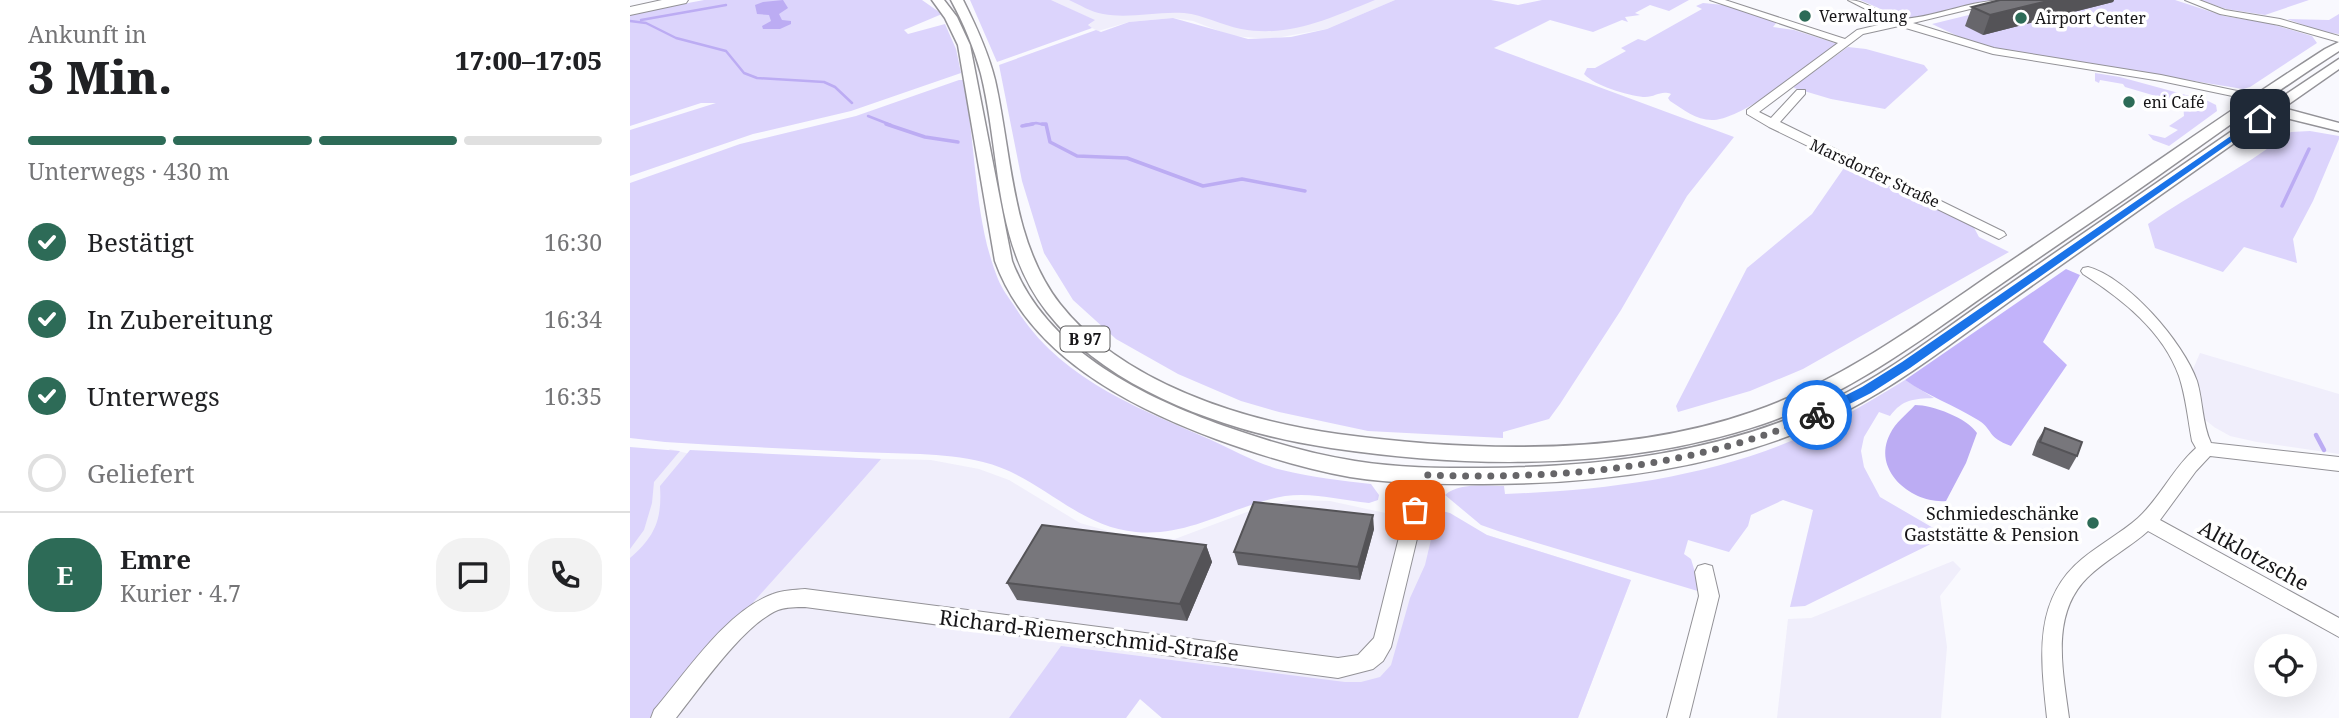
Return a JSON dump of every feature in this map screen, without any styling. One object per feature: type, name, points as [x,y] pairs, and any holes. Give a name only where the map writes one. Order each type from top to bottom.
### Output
[{"type":"highway","points":[[630,11],[681,0]]},
{"type":"main road","name":"B 97","points":[[938,0],[951,17],[964,46],[1000,255],[1024,303],[1053,338],[1103,378],[1171,414],[1254,445],[1355,469],[1427,475],[1537,476],[1597,471],[1702,453],[1792,426],[1835,407],[1906,365],[2278,107]]},
{"type":"main road","name":"B 97","points":[[957,0],[981,46],[1020,250],[1044,296],[1072,327],[1121,366],[1185,399],[1222,414],[1265,428],[1323,440],[1432,450],[1546,452],[1633,446],[1715,431],[1805,400],[1869,365],[2256,101]]},
{"type":"main road","points":[[2256,101],[2339,46]]},
{"type":"main road","points":[[2278,107],[2339,63]]},
{"type":"main road","points":[[2256,101],[2339,127]]},
{"type":"main road","points":[[2278,107],[2339,119]]},
{"type":"main road","points":[[1427,475],[1432,450]]},
{"type":"street","points":[[1715,0],[1846,42],[1866,29],[2002,0]]},
{"type":"street","points":[[1853,0],[1953,45],[1986,53],[2039,59]]},
{"type":"street","points":[[2190,0],[2223,12],[2280,22],[2339,39]]},
{"type":"street","points":[[1928,30],[1924,23],[1931,16]]},
{"type":"street","points":[[1898,22],[1978,47],[2145,77],[2256,101]]},
{"type":"street","name":"Marsdorfer Straße","points":[[1846,42],[1751,113],[1999,234]]},
{"type":"street","points":[[1773,125],[1801,92]]},
{"type":"street","points":[[2088,271],[2113,286],[2153,320],[2186,372],[2201,440],[2206,449]]},
{"type":"street","points":[[2059,718],[2051,648],[2054,611],[2074,579],[2147,522],[2194,459],[2206,449],[2339,464]]},
{"type":"street","name":"Richard-Riemerschmid-Straße","points":[[662,718],[738,629],[757,613],[776,601],[805,598],[1338,667],[1358,666],[1377,656],[1384,640],[1417,501],[1427,475]]},
{"type":"street","name":"Altklotzsche","points":[[2147,522],[2339,628]]},
{"type":"street","points":[[1678,718],[1709,596],[1705,572]]},
{"type":"shaded area","points":[[704,0],[922,0],[942,14],[904,30],[908,34],[945,24],[956,49],[961,73],[851,111],[753,134],[630,176],[630,130],[716,103],[701,103],[630,126],[630,14]]},
{"type":"shaded area","points":[[783,0],[788,8],[779,14],[782,20],[791,21],[791,24],[780,29],[763,29],[762,26],[771,21],[769,15],[757,14],[755,5]]},
{"type":"shaded area","points":[[970,0],[1051,0],[1095,20],[1088,25],[1092,28],[997,62]]},
{"type":"shaded area","points":[[1051,0],[1395,0],[1327,29],[1270,39],[1232,36],[1193,21],[1173,18],[1129,22],[1098,31],[1088,26],[1094,20]]},
{"type":"shaded area","points":[[1069,0],[1375,0],[1310,25],[1259,31],[1241,29],[1184,13],[1123,16],[1103,14]]},
{"type":"shaded area","points":[[1395,0],[1491,0],[1518,5],[1542,0],[1689,0],[1669,11],[1650,5],[1635,13],[1640,15],[1625,17],[1628,22],[1622,20],[1593,32],[1550,20],[1494,48],[1734,137],[1687,196],[1621,310],[1549,419],[1503,432],[1503,438],[1368,431],[1241,401],[1178,374],[1116,339],[1073,300],[1044,253],[1022,181],[999,65],[1096,30],[1101,32],[1129,22],[1173,18],[1248,39],[1291,37],[1327,29]]},
{"type":"shaded area","points":[[1860,0],[1993,0],[1906,20]]},
{"type":"shaded area","points":[[2030,0],[2175,0],[2224,16],[2268,23],[2312,36],[2317,43],[2243,89],[2002,50],[1968,41],[1932,24]]},
{"type":"shaded area","points":[[2200,0],[2309,0],[2265,15],[2226,9]]},
{"type":"shaded area","points":[[1703,3],[1724,5],[1772,19],[1777,22],[1773,27],[1794,30],[1838,44],[1760,101],[1714,120],[1702,119],[1686,111],[1670,101],[1668,98],[1671,94],[1643,97],[1629,94],[1603,86],[1584,74],[1587,68],[1595,68],[1626,51],[1621,48],[1638,39],[1645,41],[1702,9],[1696,6]]},
{"type":"shaded area","points":[[2339,14],[2339,34],[2323,32],[2287,19],[2329,20]]},
{"type":"shaded area","points":[[1848,47],[1866,49],[1924,65],[1928,70],[1885,109],[1831,99],[1794,88]]},
{"type":"shaded area","points":[[2095,73],[2120,77],[2208,101],[2216,105],[2217,111],[2169,146],[2153,140],[2148,134],[2165,138],[2178,130],[2169,126],[2184,116],[2183,104],[2125,87],[2123,84],[2100,80],[2099,83],[2095,81]]},
{"type":"shaded area","points":[[963,80],[984,231],[998,279],[1033,332],[1053,353],[1101,388],[1154,415],[1272,467],[1315,477],[1371,484],[1379,495],[1378,500],[1369,503],[1316,496],[1285,496],[1175,530],[1136,532],[1095,521],[1022,478],[1003,469],[968,459],[630,438],[630,183],[740,144],[856,116]]},
{"type":"shaded area","points":[[2310,131],[2339,136],[2339,139],[2313,201],[2293,239],[2297,263],[2244,247],[2223,272],[2155,248],[2148,224],[2291,132]]},
{"type":"shaded area","points":[[1846,165],[1971,222],[1979,237],[2009,252],[1803,369],[1750,391],[1678,412],[1676,406],[1747,268],[1812,214]]},
{"type":"shaded area","points":[[2066,269],[2080,275],[2043,342],[2067,365],[2011,446],[1998,440],[1978,420],[1905,380]]},
{"type":"shaded area","points":[[2200,353],[2339,394],[2339,454],[2257,442],[2230,436],[2214,427],[2203,418],[2190,376]]},
{"type":"shaded area","points":[[1905,380],[1934,398],[1909,401],[1899,406],[1890,416],[1879,412],[1864,437],[1861,451],[1864,467],[1880,497],[1947,536],[1805,606],[1790,607],[1813,510],[1783,500],[1751,515],[1748,526],[1729,552],[1688,540],[1684,554],[1691,559],[1701,592],[1481,525],[1445,495],[1458,488],[1473,486],[1504,486],[1505,494],[1590,488],[1675,476],[1716,466],[1797,439]]},
{"type":"shaded area","points":[[1915,405],[1949,413],[1966,422],[1977,433],[1966,463],[1946,501],[1921,497],[1909,491],[1898,482],[1886,460],[1890,434]]},
{"type":"shaded area","points":[[630,447],[680,451],[654,482],[652,503],[644,530],[630,549]]},
{"type":"shaded area","points":[[670,449],[690,454],[931,460],[979,469],[1009,480],[1080,523],[1126,536],[1175,539],[1263,506],[1293,500],[1330,501],[1487,535],[1631,580],[1578,718],[1162,718],[1140,699],[1126,718],[630,718],[630,487]]},
{"type":"shaded area","points":[[690,450],[881,459],[650,718],[630,718],[630,558],[646,542],[655,526],[660,508],[660,486]]},
{"type":"shaded area","points":[[1438,510],[1450,513],[1487,535],[1631,580],[1578,718],[1162,718],[1140,699],[1126,718],[1009,718],[1061,646],[1345,682],[1361,682],[1380,677],[1391,665],[1410,598],[1425,565]]},
{"type":"shaded area","points":[[1953,561],[1961,569],[1940,596],[1947,647],[1941,718],[1777,718],[1788,619],[1811,618]]},
{"type":"building","points":[[2000,0],[2052,0],[1990,15],[1972,7]]},
{"type":"building","points":[[2045,428],[2082,442],[2077,456],[2040,442]]},
{"type":"building","points":[[1254,502],[1373,515],[1358,567],[1234,552]]},
{"type":"building","points":[[1042,525],[1206,545],[1180,604],[1007,583]]},
{"type":"waterway","points":[[641,20],[726,5]]},
{"type":"waterway","points":[[630,21],[646,23],[676,38],[726,51],[744,73],[757,78],[824,82],[835,87],[852,103]]},
{"type":"waterway","points":[[868,116],[891,125]]},
{"type":"waterway","points":[[886,124],[925,137],[958,142]]},
{"type":"waterway","points":[[1022,126],[1033,124]]},
{"type":"waterway","points":[[1042,124],[1046,124],[1050,142],[1077,156],[1127,158],[1203,186],[1242,179],[1305,191]]},
{"type":"waterway","points":[[1025,125],[1046,125]]},
{"type":"waterway","points":[[2282,206],[2309,149]]},
{"type":"waterway","points":[[2316,435],[2324,450]]},
{"type":"way so far","points":[[1415,510],[1427,475],[1537,476],[1657,462],[1744,442],[1817,415]]},
{"type":"place","name":"Verwaltung","points":[[1805,16]]},
{"type":"place","name":"Airport Center","points":[[2021,18]]},
{"type":"place","name":"eni Café","points":[[2129,102]]},
{"type":"place","name":"Schmiedeschänke Gaststätte & Pension","points":[[2093,523]]},
{"type":"route","points":[[1817,415],[1866,390],[1906,365],[2260,119]]}]
